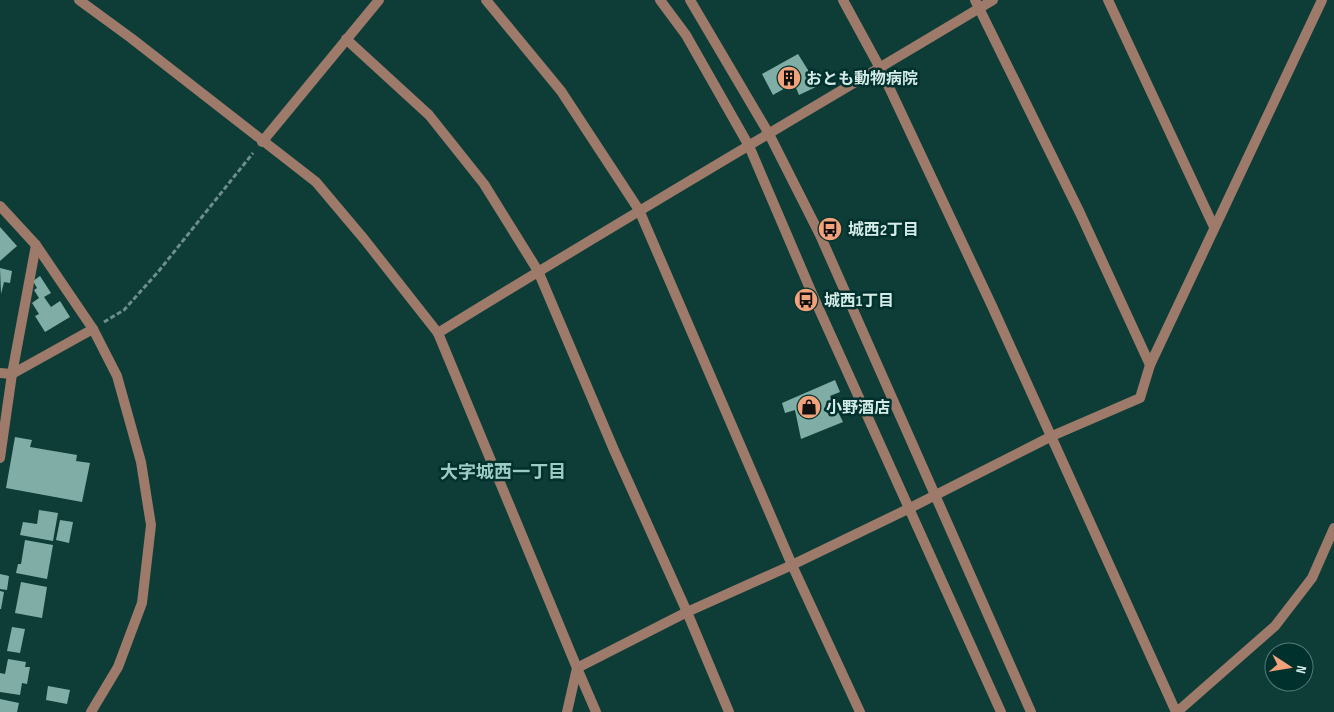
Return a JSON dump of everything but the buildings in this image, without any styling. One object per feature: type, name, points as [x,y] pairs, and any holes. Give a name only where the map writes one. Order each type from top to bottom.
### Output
[{"type":"street","points":[[79,0],[139,44],[262,142],[316,182],[364,239],[438,333],[596,712]]},
{"type":"street","points":[[262,142],[379,0]]},
{"type":"street","points":[[486,0],[562,91],[639,210],[792,565],[860,712]]},
{"type":"street","points":[[660,0],[686,35],[749,146],[814,298],[1001,712]]},
{"type":"street","points":[[690,0],[769,134],[820,235],[1031,712]]},
{"type":"street","points":[[844,0],[880,68],[992,306],[1176,712],[1274,626],[1312,578],[1334,528]]},
{"type":"street","points":[[438,333],[639,210],[880,68],[977,4],[993,0]]},
{"type":"street","points":[[1108,0],[1214,227]]},
{"type":"street","points":[[577,668],[687,612],[792,565],[910,508],[1052,436],[1140,398],[1150,365],[1322,0]]},
{"type":"street","points":[[977,4],[1080,213],[1150,365]]},
{"type":"street","points":[[346,39],[429,115],[484,184],[538,271],[729,712]]},
{"type":"street","points":[[0,206],[36,245],[93,329],[116,376],[141,462],[151,525],[142,603],[118,667],[91,712]]},
{"type":"street","points":[[0,458],[12,374],[36,245]]},
{"type":"street","points":[[0,373],[12,374],[93,329]]},
{"type":"street","points":[[567,712],[577,668]]},
{"type":"path","points":[[93,329],[124,310],[158,272],[262,142]]},
{"type":"place","name":"おとも動物病院","points":[[789,78]]},
{"type":"place","name":"城西2丁目","points":[[830,229]]},
{"type":"place","name":"城西1丁目","points":[[806,300]]},
{"type":"place","name":"小野酒店","points":[[809,407]]},
{"type":"district","name":"大字城西一丁目","points":[[503,472]]}]
